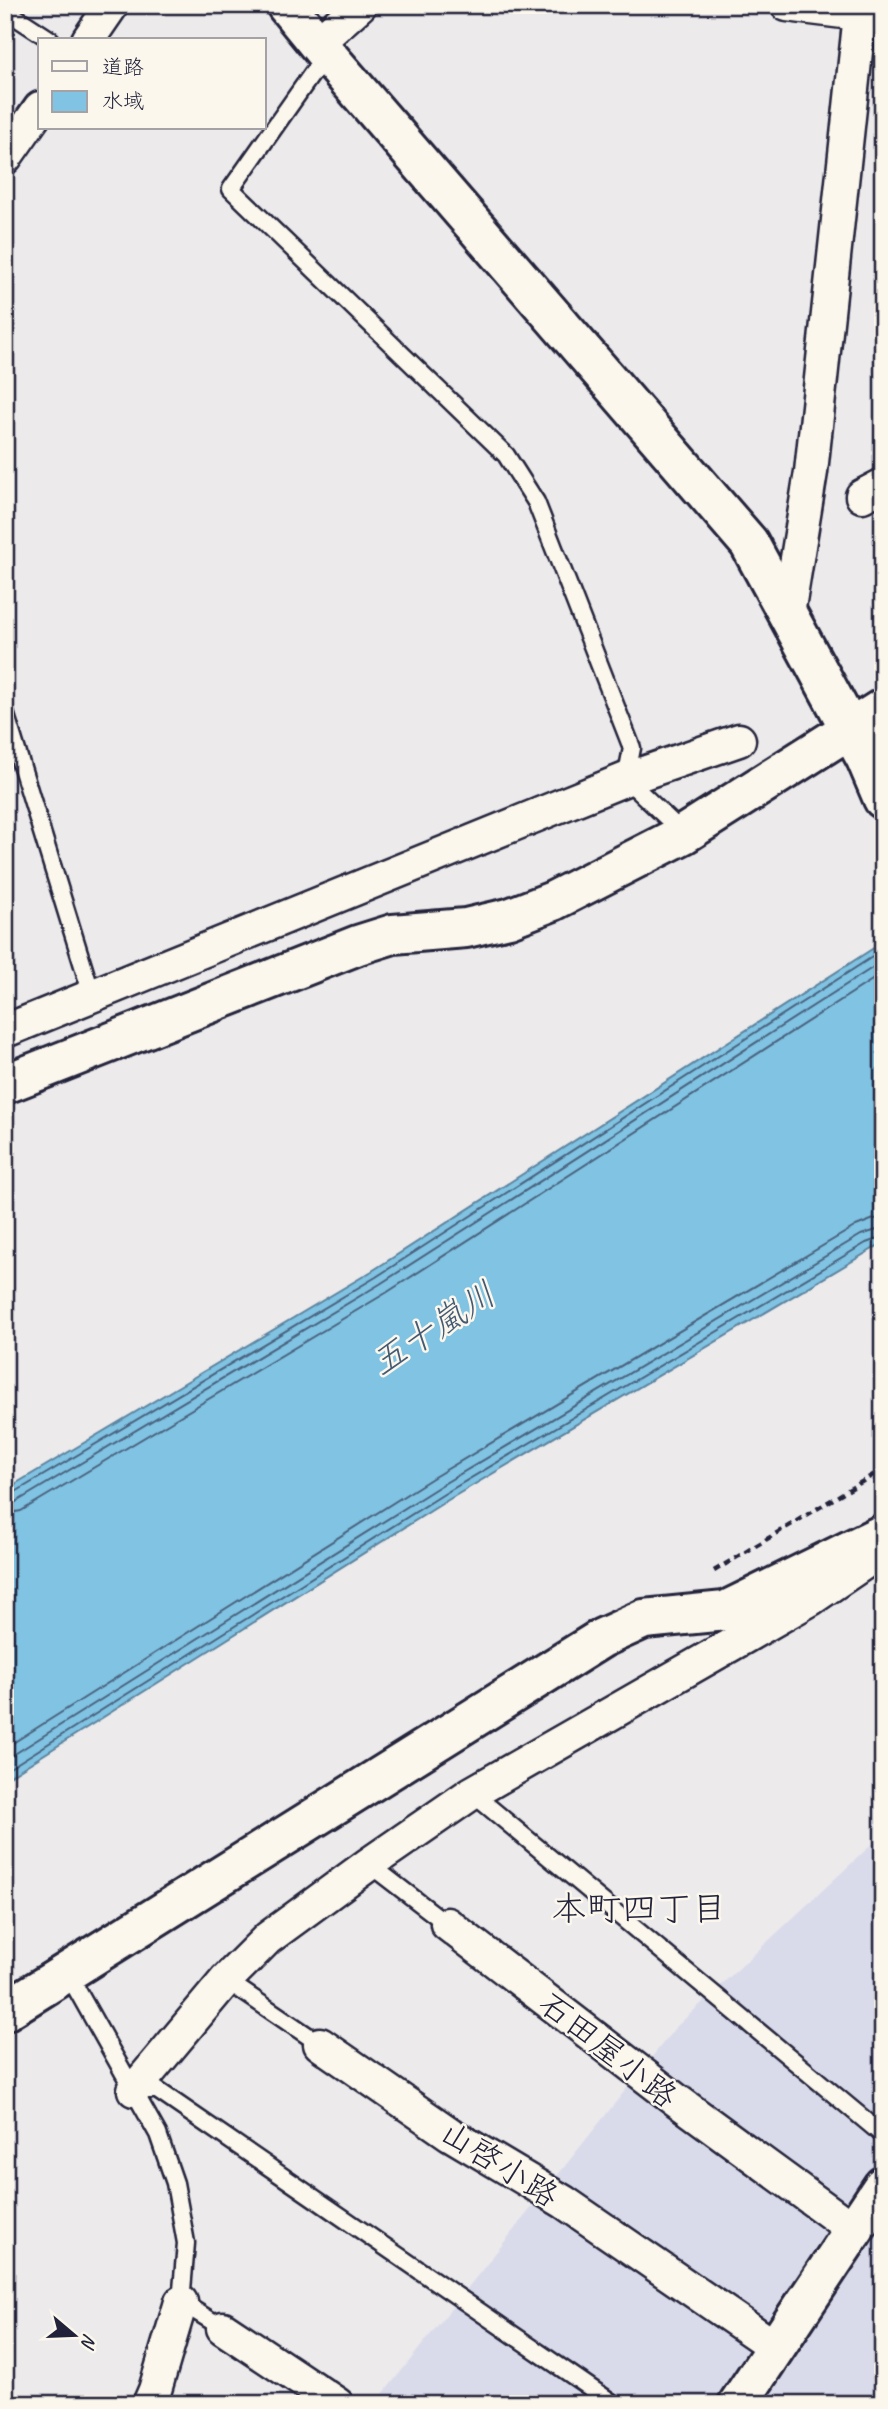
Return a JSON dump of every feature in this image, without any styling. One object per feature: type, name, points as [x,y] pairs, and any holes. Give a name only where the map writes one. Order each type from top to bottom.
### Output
[{"type":"street","points":[[89,38],[112,5]]},
{"type":"street","points":[[286,5],[749,543],[858,744],[883,799]]},
{"type":"street","points":[[321,48],[360,5]]},
{"type":"street","points":[[787,5],[868,12],[811,472],[788,614]]},
{"type":"street","points":[[5,158],[38,111]]},
{"type":"street","points":[[5,1084],[381,938],[393,934],[466,928],[509,918],[553,901],[858,744],[883,708]]},
{"type":"street","points":[[5,1031],[626,779],[739,740]]},
{"type":"street","points":[[5,2011],[602,1638],[644,1619],[725,1611],[883,1534]]},
{"type":"street","points":[[134,2090],[226,1980],[268,1938],[369,1864],[472,1793],[811,1599],[883,1550]]},
{"type":"street","name":"石田屋小路","points":[[447,1924],[675,2099],[854,2230]]},
{"type":"street","name":"山啓小路","points":[[320,2044],[450,2134],[564,2202],[775,2347]]},
{"type":"street","points":[[738,2404],[883,2186]]},
{"type":"street","points":[[149,2404],[181,2302]]},
{"type":"street","points":[[223,2328],[337,2404]]},
{"type":"lane","points":[[5,10],[48,38]]},
{"type":"lane","points":[[321,48],[230,190],[506,455],[537,502],[632,748],[626,779],[684,834]]},
{"type":"lane","points":[[5,712],[92,995]]},
{"type":"lane","points":[[472,1793],[883,2135]]},
{"type":"lane","name":"石田屋小路","points":[[369,1864],[447,1924]]},
{"type":"lane","points":[[67,1972],[158,2134],[175,2183],[186,2243],[181,2302],[223,2328]]},
{"type":"lane","name":"山啓小路","points":[[226,1980],[320,2044]]},
{"type":"lane","points":[[134,2090],[157,2090],[614,2404]]},
{"type":"path","points":[[711,1573],[883,1469]]},
{"type":"shaded area","points":[[883,1834],[883,2404],[375,2404],[675,2028]]},
{"type":"water","name":"五十嵐川","points":[[883,942],[883,1243],[448,1500],[5,1779],[5,1490],[372,1271]]},
{"type":"district","name":"本町四丁目","points":[[639,1908]]}]
